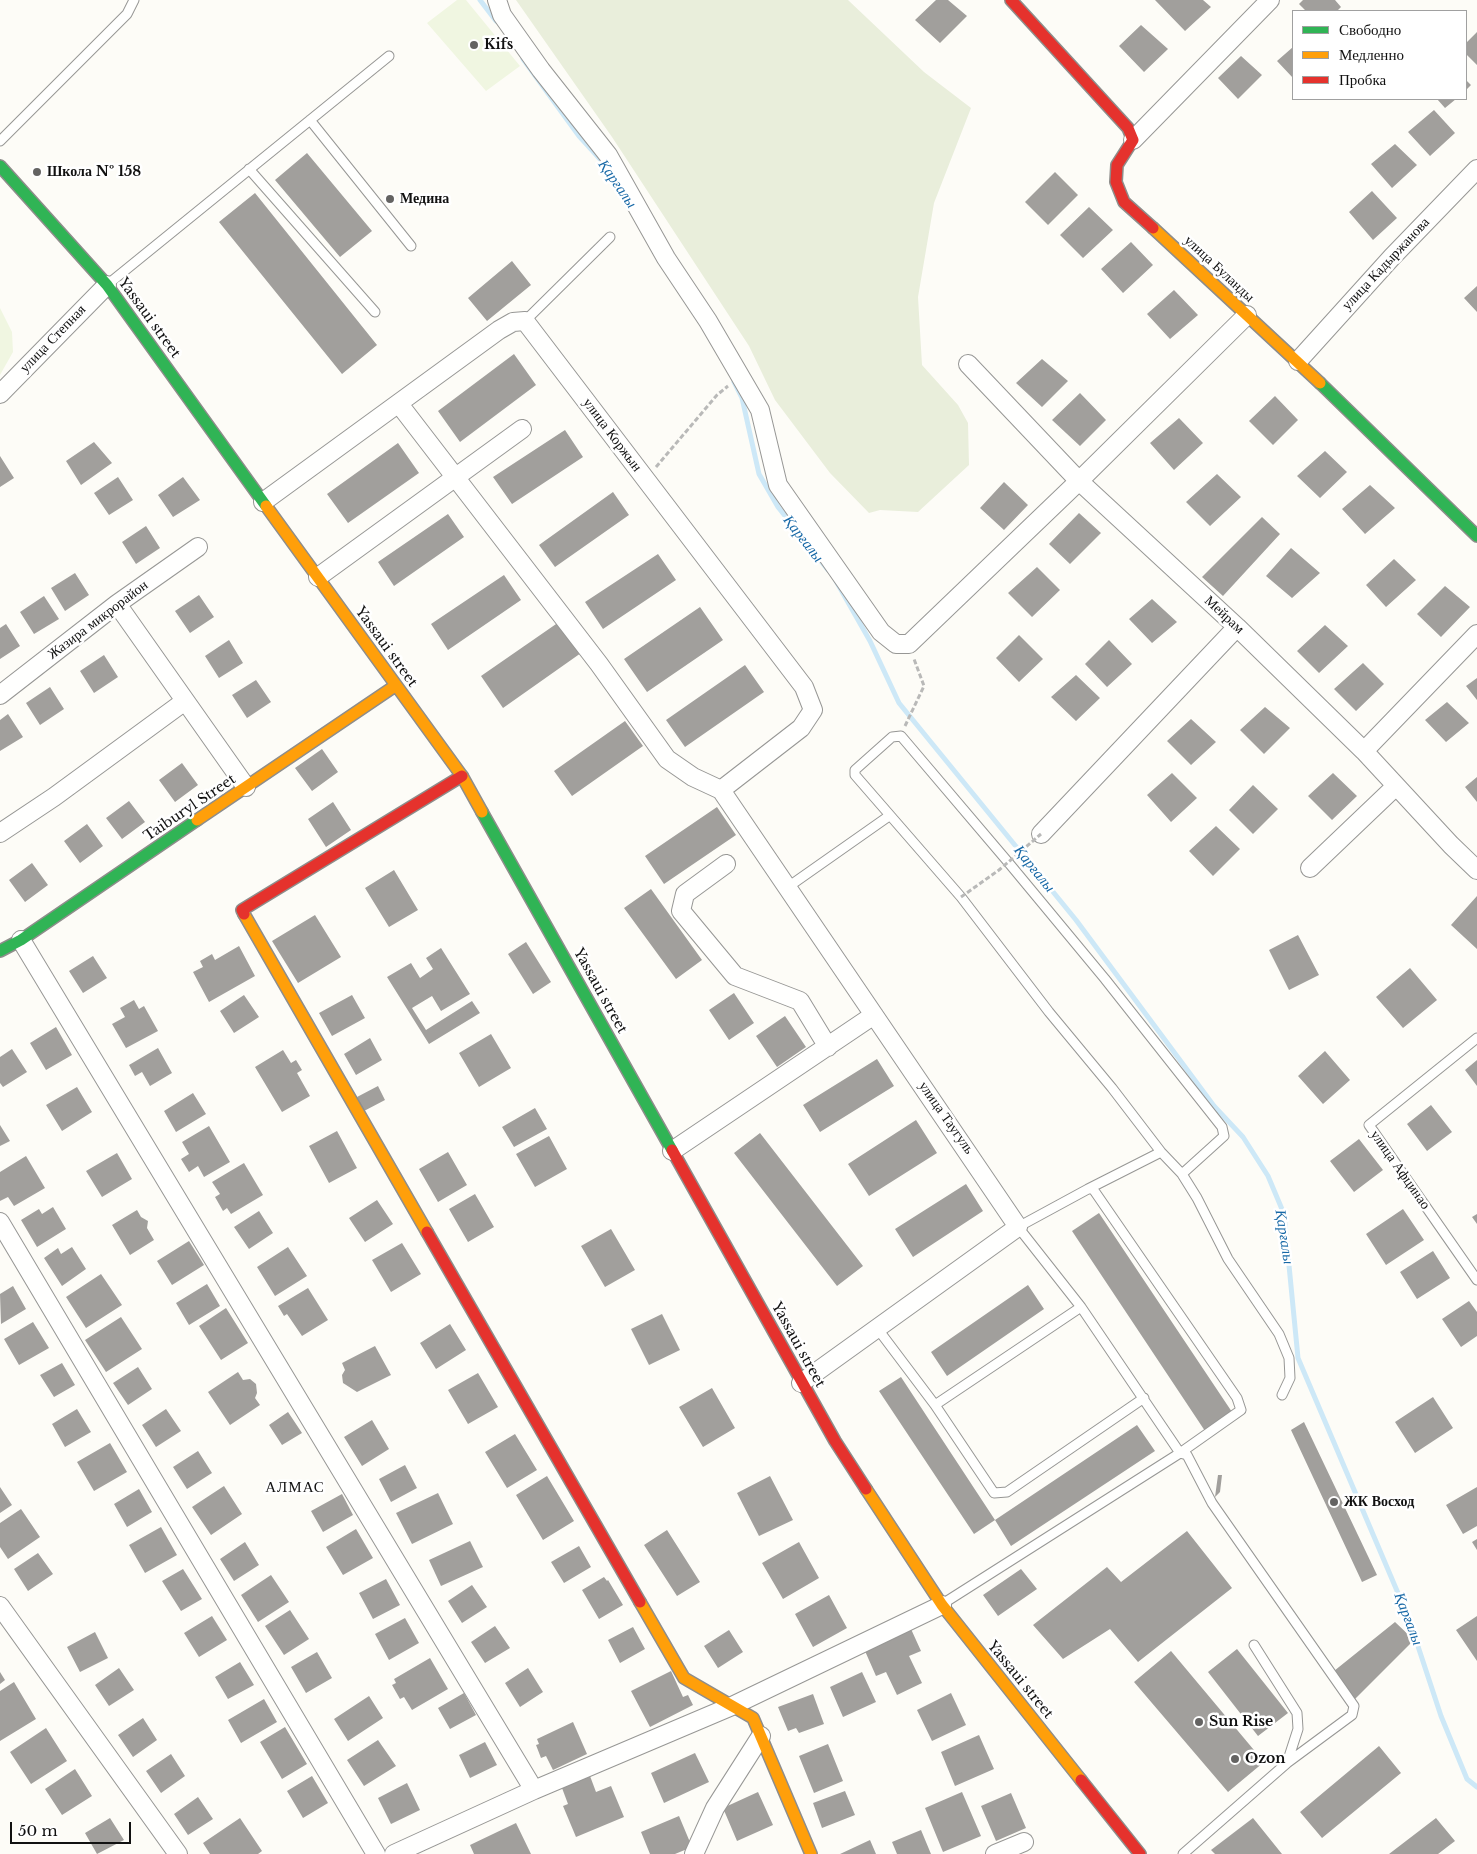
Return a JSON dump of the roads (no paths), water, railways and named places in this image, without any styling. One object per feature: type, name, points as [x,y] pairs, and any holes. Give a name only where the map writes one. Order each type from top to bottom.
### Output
[{"type":"street","points":[[497,0],[502,15],[541,70],[608,155],[666,258],[708,321],[760,410],[778,485],[881,632],[896,644],[909,644],[1079,481],[1247,315]]},
{"type":"street","points":[[1011,0],[1128,128],[1133,140],[1270,0]]},
{"type":"street","name":"улица Буланды","points":[[1133,140],[1117,165],[1116,182],[1124,202],[1298,361],[1477,536]]},
{"type":"street","name":"Yassaui street","points":[[0,166],[107,285],[395,686],[462,776],[835,1441],[942,1605],[1140,1854]]},
{"type":"street","name":"улица Кадыржанова","points":[[1298,361],[1392,257],[1477,169]]},
{"type":"street","name":"улица Степная","points":[[0,394],[107,285]]},
{"type":"street","points":[[263,502],[499,330],[513,322],[525,321]]},
{"type":"street","name":"улица Коржын","points":[[525,321],[804,688],[813,710],[801,728],[721,790]]},
{"type":"street","name":"Мейрам","points":[[968,364],[1079,481],[1237,628],[1364,750],[1477,870]]},
{"type":"street","points":[[400,404],[667,758],[694,777],[721,790]]},
{"type":"street","points":[[318,577],[522,429]]},
{"type":"street","name":"Жазира микрорайон","points":[[0,695],[117,604],[198,547]]},
{"type":"street","points":[[117,604],[246,787]]},
{"type":"street","points":[[1041,834],[1237,628]]},
{"type":"street","points":[[1364,750],[1477,634]]},
{"type":"street","name":"Taiburyl Street","points":[[0,951],[21,940],[395,686]]},
{"type":"street","points":[[0,833],[54,797],[185,701]]},
{"type":"street","points":[[462,776],[242,910],[684,1678],[753,1718],[811,1854]]},
{"type":"street","points":[[1310,868],[1396,786]]},
{"type":"street","name":"улица Таугуль","points":[[721,790],[1018,1227]]},
{"type":"street","points":[[726,864],[685,894],[681,912],[735,976],[800,1001],[828,1047]]},
{"type":"street","points":[[21,940],[534,1790]]},
{"type":"street","points":[[672,1151],[874,1014]]},
{"type":"street","points":[[0,1222],[376,1854]]},
{"type":"street","points":[[801,1382],[1018,1227]]},
{"type":"street","points":[[394,1854],[534,1790],[732,1706],[942,1605]]},
{"type":"street","points":[[0,1606],[178,1854]]},
{"type":"street","points":[[694,1854],[715,1808],[761,1736]]},
{"type":"street","points":[[995,1854],[1024,1842]]},
{"type":"lane","points":[[0,141],[127,14],[134,0]]},
{"type":"lane","points":[[107,285],[389,56]]},
{"type":"lane","points":[[310,120],[411,246]]},
{"type":"lane","points":[[250,169],[375,312]]},
{"type":"lane","points":[[525,321],[610,237]]},
{"type":"lane","points":[[1182,1174],[1224,1136],[1222,1127],[1106,979],[1008,862],[901,736],[892,736],[855,770],[855,775],[961,897],[1160,1152],[1182,1174],[1198,1198],[1228,1259],[1279,1334],[1289,1358],[1290,1378],[1282,1395]]},
{"type":"lane","points":[[788,887],[889,816]]},
{"type":"lane","name":"улица Афцинао","points":[[1477,1038],[1369,1125],[1477,1280]]},
{"type":"lane","points":[[1160,1152],[1088,1188],[1018,1227],[1081,1307],[1180,1453],[1187,1455],[1212,1503],[1354,1706],[1352,1715],[1286,1763],[1183,1854]]},
{"type":"lane","points":[[942,1605],[1180,1453],[1241,1410],[1237,1398],[1093,1189],[1088,1188]]},
{"type":"lane","points":[[935,1405],[1081,1307]]},
{"type":"lane","points":[[877,1328],[935,1405],[994,1493],[1007,1492],[1144,1398]]},
{"type":"lane","points":[[1254,1645],[1297,1713],[1298,1729],[1286,1763]]},
{"type":"waterway","name":"Қарғалы","points":[[480,0],[496,21]]},
{"type":"waterway","name":"Қарғалы","points":[[523,59],[579,136],[600,159]]},
{"type":"waterway","name":"Қарғалы","points":[[734,382],[742,398],[759,474],[778,507],[828,570]]},
{"type":"waterway","name":"Қарғалы","points":[[836,581],[870,641],[899,703],[1076,920],[1214,1106],[1243,1137],[1268,1176],[1284,1214],[1298,1358],[1409,1619],[1441,1716],[1467,1779],[1477,1787]]},
{"type":"place","name":"Kifs","points":[[474,45]]},
{"type":"place","name":"Школа № 158","points":[[37,172]]},
{"type":"place","name":"Медина","points":[[390,199]]},
{"type":"place","name":"ЖК Восход","points":[[1334,1502]]},
{"type":"place","name":"Sun Rise","points":[[1199,1722]]},
{"type":"place","name":"Ozon","points":[[1235,1759]]},
{"type":"district","name":"АЛМАС","points":[[295,1488]]}]
